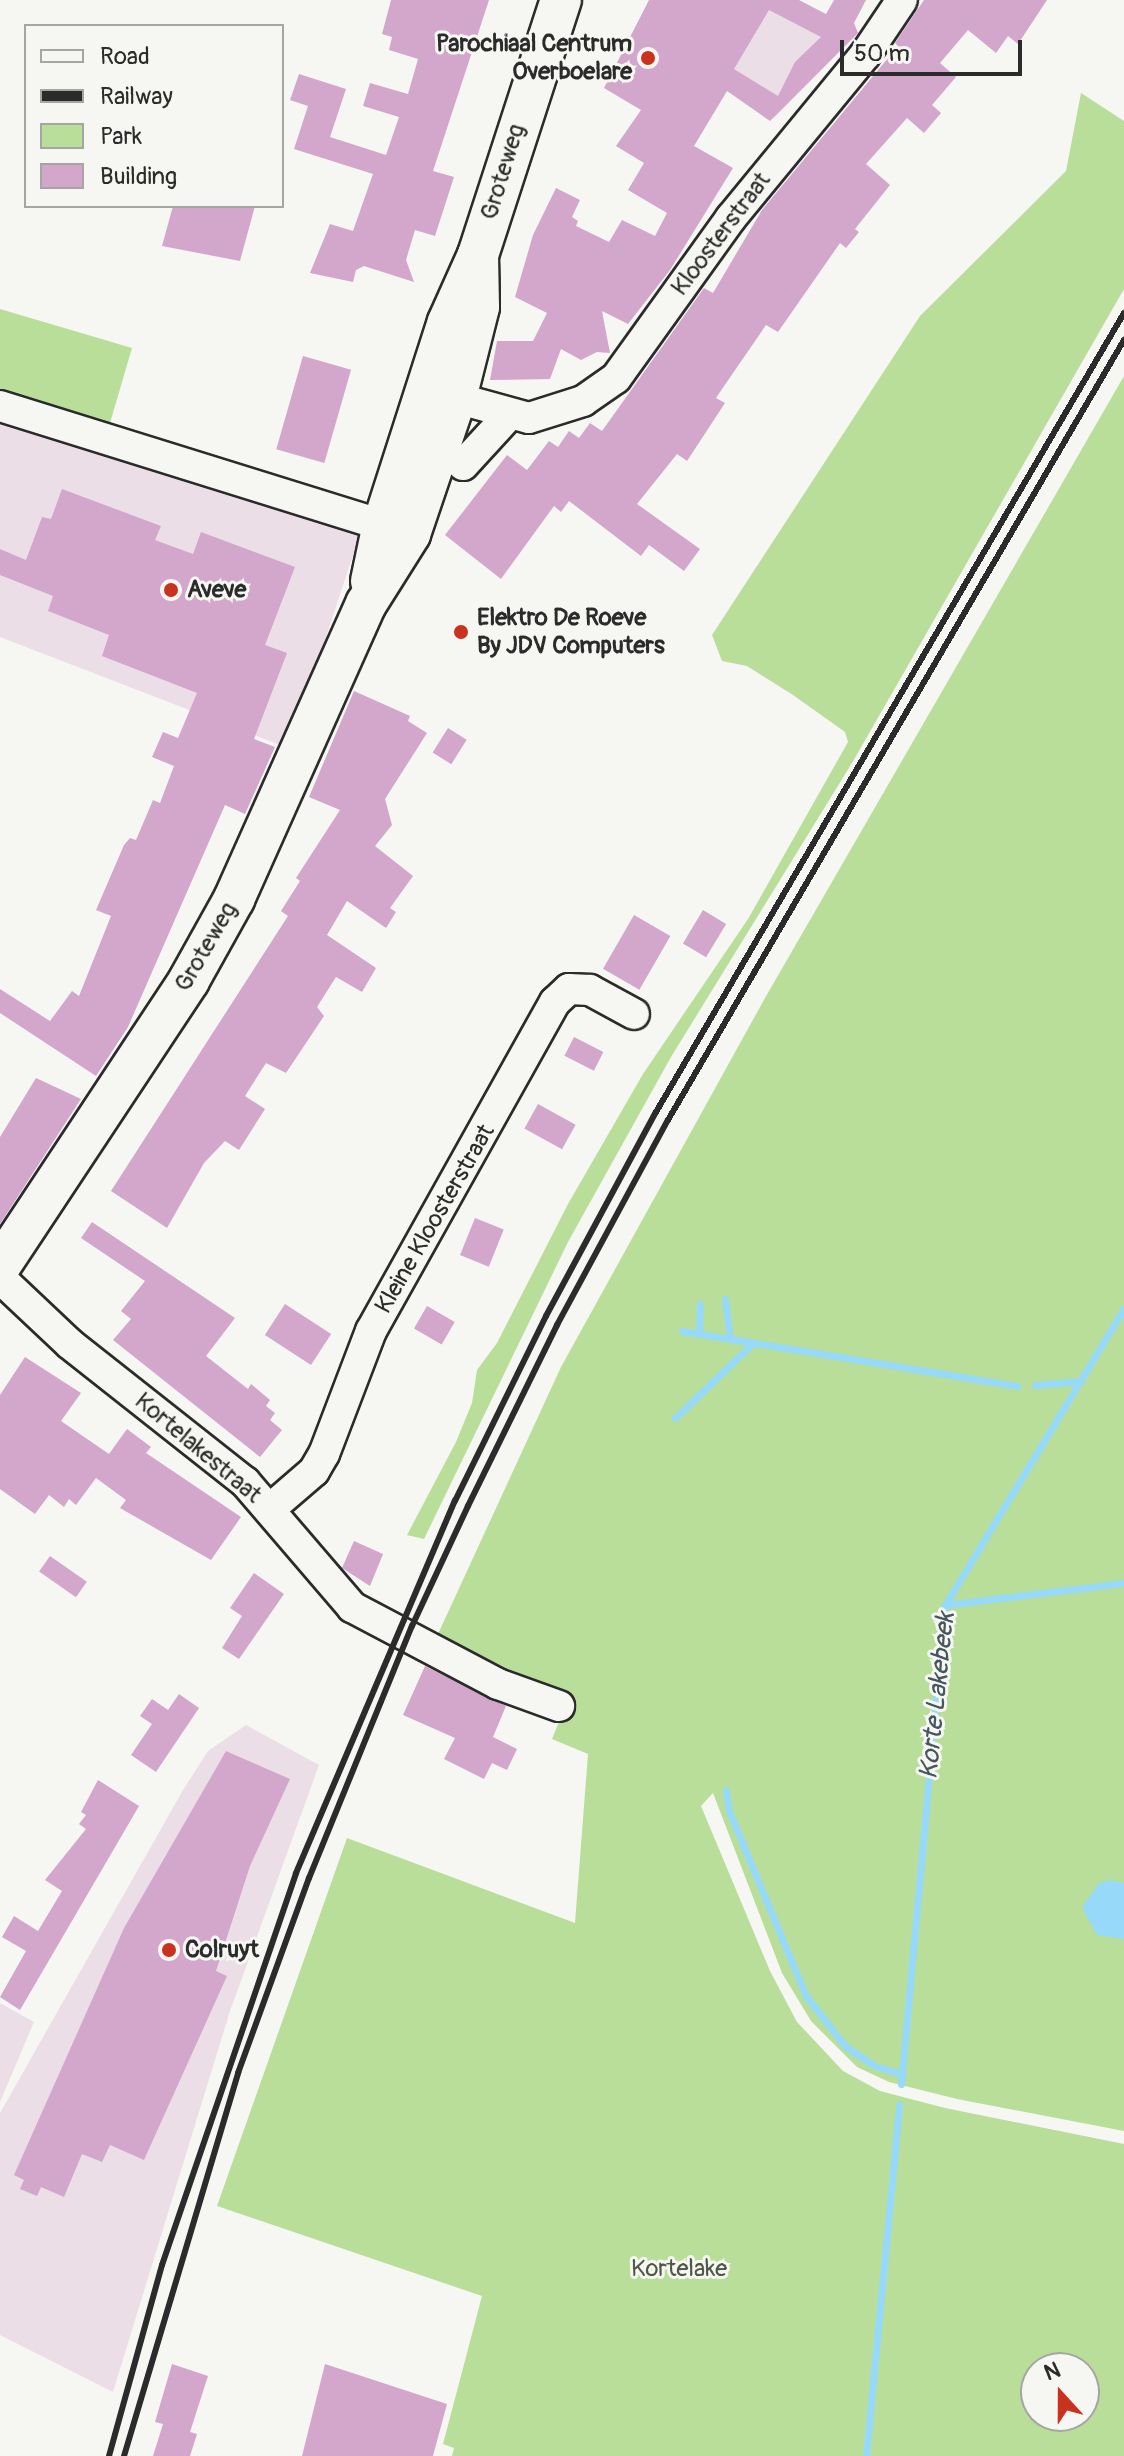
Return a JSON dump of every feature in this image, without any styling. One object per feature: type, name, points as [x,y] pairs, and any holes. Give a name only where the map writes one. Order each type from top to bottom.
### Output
[{"type":"main road","name":"Groteweg","points":[[0,1266],[189,980],[219,926],[366,604],[397,529],[442,394],[448,322],[478,255],[561,0]]},
{"type":"street","name":"Kloosterstraat","points":[[442,394],[509,415],[529,418],[583,401],[616,378],[731,218],[865,55],[902,0]]},
{"type":"street","points":[[0,406],[397,529]]},
{"type":"street","points":[[463,465],[509,415]]},
{"type":"street","name":"Kleine Kloosterstraat","points":[[270,1509],[314,1471],[324,1454],[371,1331],[555,1002],[569,989],[590,990],[634,1014]]},
{"type":"street","name":"Kortelakestraat","points":[[0,1278],[70,1344],[245,1482],[352,1607],[486,1678],[559,1706]]},
{"type":"shaded area","points":[[799,0],[857,34],[773,119],[696,72],[717,7]]},
{"type":"shaded area","points":[[0,416],[361,531],[317,664],[280,745],[0,637]]},
{"type":"shaded area","points":[[246,1725],[319,1765],[230,2011],[113,2392],[0,2335],[0,2113],[183,1790],[208,1751]]},
{"type":"shaded area","points":[[0,2003],[34,2022],[0,2102]]},
{"type":"green space","points":[[1081,93],[1124,121],[1124,289],[852,763],[671,1057],[568,1242],[424,1539],[407,1535],[456,1442],[472,1403],[477,1370],[497,1343],[568,1204],[643,1074],[748,919],[848,742],[845,732],[793,695],[747,666],[722,661],[712,635],[920,316],[1066,171]]},
{"type":"green space","points":[[0,309],[132,348],[110,423],[0,393]]},
{"type":"green space","name":"Kortelake","points":[[1124,376],[1124,2131],[957,2099],[889,2082],[857,2067],[811,2021],[782,1973],[713,1793],[701,1806],[770,1971],[797,2022],[843,2071],[880,2091],[945,2108],[1124,2144],[1124,2456],[452,2456],[454,2448],[443,2444],[482,2296],[217,2206],[347,1838],[575,1923],[588,1754],[552,1739],[571,1692],[535,1683],[438,1634],[561,1367],[765,998]]},
{"type":"water","points":[[1111,1880],[1124,1883],[1124,1939],[1097,1935],[1082,1907],[1099,1883]]},
{"type":"building","points":[[391,0],[489,0],[433,171],[454,177],[435,236],[415,230],[406,260],[414,282],[364,266],[356,270],[353,282],[310,273],[330,224],[353,231],[373,174],[294,149],[308,106],[290,100],[299,74],[346,89],[330,137],[386,155],[399,117],[363,106],[370,83],[408,94],[418,59],[389,50],[392,37],[382,34]]},
{"type":"building","points":[[649,0],[799,0],[826,14],[834,0],[866,0],[854,23],[858,33],[770,121],[727,91],[694,146],[733,168],[670,270],[628,324],[602,311],[610,353],[597,352],[581,360],[561,349],[550,379],[490,380],[497,341],[533,341],[547,313],[515,297],[533,235],[556,188],[580,200],[572,217],[578,221],[576,226],[609,242],[622,220],[655,236],[667,213],[628,190],[644,163],[616,146],[641,110],[604,88]],"holes":[[[769,10],[821,37],[795,62],[778,96],[734,69]]]},
{"type":"building","points":[[924,0],[1047,0],[1018,44],[1008,36],[996,53],[968,30],[940,63],[956,77],[932,105],[941,113],[924,133],[907,118],[866,164],[890,185],[855,229],[859,232],[846,248],[840,243],[778,332],[766,325],[716,398],[725,403],[687,461],[677,454],[637,504],[700,549],[684,571],[649,545],[641,556],[569,501],[561,512],[554,506],[501,579],[445,535],[507,455],[527,470],[549,441],[558,447],[569,431],[579,438],[590,423],[602,431],[704,288],[713,293],[762,210],[898,46],[895,43]]},
{"type":"building","points":[[172,208],[254,208],[240,261],[162,246]]},
{"type":"building","points":[[303,356],[351,370],[324,463],[276,449]]},
{"type":"building","points":[[62,489],[161,526],[155,540],[193,554],[201,532],[295,567],[265,645],[287,653],[254,739],[275,747],[245,814],[225,805],[128,1027],[96,1076],[0,1013],[0,989],[50,1021],[72,991],[79,996],[111,916],[96,910],[124,845],[130,838],[136,840],[153,800],[160,803],[174,766],[152,757],[163,732],[178,738],[197,693],[102,656],[109,635],[48,611],[53,596],[0,575],[0,549],[26,560],[42,517],[51,519]]},
{"type":"building","points":[[354,691],[410,716],[408,721],[427,733],[385,799],[392,825],[375,846],[413,876],[390,908],[396,912],[386,928],[347,901],[327,935],[376,968],[362,992],[336,977],[317,1007],[324,1016],[286,1073],[266,1063],[245,1096],[265,1109],[239,1150],[225,1141],[204,1163],[167,1228],[111,1191],[288,916],[281,911],[300,881],[296,878],[340,810],[309,797]]},
{"type":"building","points":[[448,728],[467,740],[451,764],[433,753]]},
{"type":"building","points":[[703,910],[726,924],[706,957],[683,943]]},
{"type":"building","points":[[634,915],[670,936],[639,990],[603,969]]},
{"type":"building","points":[[574,1037],[603,1052],[594,1071],[564,1056]]},
{"type":"building","points":[[36,1078],[81,1099],[0,1224],[0,1137]]},
{"type":"building","points":[[538,1104],[576,1125],[562,1149],[524,1128]]},
{"type":"building","points":[[475,1218],[504,1230],[489,1267],[460,1255]]},
{"type":"building","points":[[92,1222],[235,1318],[206,1356],[248,1389],[251,1384],[270,1400],[266,1406],[275,1413],[270,1420],[282,1430],[260,1457],[113,1340],[131,1319],[121,1311],[145,1281],[81,1238]]},
{"type":"building","points":[[285,1304],[331,1334],[311,1365],[265,1335]]},
{"type":"building","points":[[427,1306],[455,1322],[442,1345],[414,1329]]},
{"type":"building","points":[[25,1357],[81,1393],[61,1421],[109,1454],[127,1429],[151,1447],[146,1453],[241,1517],[211,1560],[120,1508],[126,1500],[96,1478],[76,1505],[69,1499],[64,1507],[49,1495],[35,1514],[0,1489],[0,1395]]},
{"type":"building","points":[[354,1541],[383,1554],[370,1586],[342,1568]]},
{"type":"building","points":[[50,1556],[87,1582],[76,1597],[39,1572]]},
{"type":"building","points":[[254,1573],[284,1594],[239,1659],[222,1648],[242,1616],[230,1608]]},
{"type":"building","points":[[425,1666],[506,1706],[493,1737],[517,1749],[507,1770],[492,1763],[484,1779],[444,1759],[455,1738],[403,1715]]},
{"type":"building","points":[[179,1694],[199,1708],[156,1772],[131,1755],[152,1724],[140,1716],[152,1699],[168,1710]]},
{"type":"building","name":"Colruyt","points":[[226,1751],[290,1779],[250,1866],[216,1971],[227,1976],[144,2160],[110,2145],[102,2162],[82,2154],[64,2197],[41,2187],[37,2196],[20,2189],[24,2180],[14,2175],[124,1928]]},
{"type":"building","points":[[98,1780],[139,1806],[20,2010],[0,1997],[26,1951],[2,1937],[14,1916],[38,1931],[62,1891],[45,1880],[86,1829],[79,1824],[86,1815],[81,1812]]},
{"type":"building","points":[[172,2364],[208,2376],[190,2432],[197,2434],[190,2456],[153,2456],[163,2424],[155,2422]]},
{"type":"building","points":[[325,2364],[447,2404],[433,2456],[302,2456]]},
{"type":"waterway","points":[[725,1299],[730,1339]]},
{"type":"waterway","points":[[699,1334],[700,1304]]},
{"type":"waterway","name":"Korte Lakebeek","points":[[901,2084],[945,1605],[1124,1308]]},
{"type":"waterway","points":[[682,1331],[1018,1386]]},
{"type":"waterway","points":[[675,1418],[753,1343]]},
{"type":"waterway","points":[[1035,1385],[1081,1381]]},
{"type":"waterway","points":[[945,1605],[1124,1583]]},
{"type":"waterway","points":[[726,1790],[729,1811],[806,1996],[845,2046],[875,2066],[902,2074]]},
{"type":"waterway","name":"Korte Lakebeek","points":[[866,2456],[899,2105]]},
{"type":"railway","points":[[109,2456],[162,2265],[296,1873],[455,1501],[546,1316],[656,1112],[1124,313]]},
{"type":"railway","points":[[124,2456],[238,2073],[309,1878],[412,1626],[468,1506],[557,1325],[668,1120],[1124,340]]},
{"type":"place","name":"Parochiaal Centrum Overboelare","points":[[648,58]]},
{"type":"place","name":"Aveve","points":[[171,590]]},
{"type":"place","name":"Elektro De Roeve By JDV Computers","points":[[461,632]]},
{"type":"place","name":"Colruyt","points":[[169,1950]]}]
